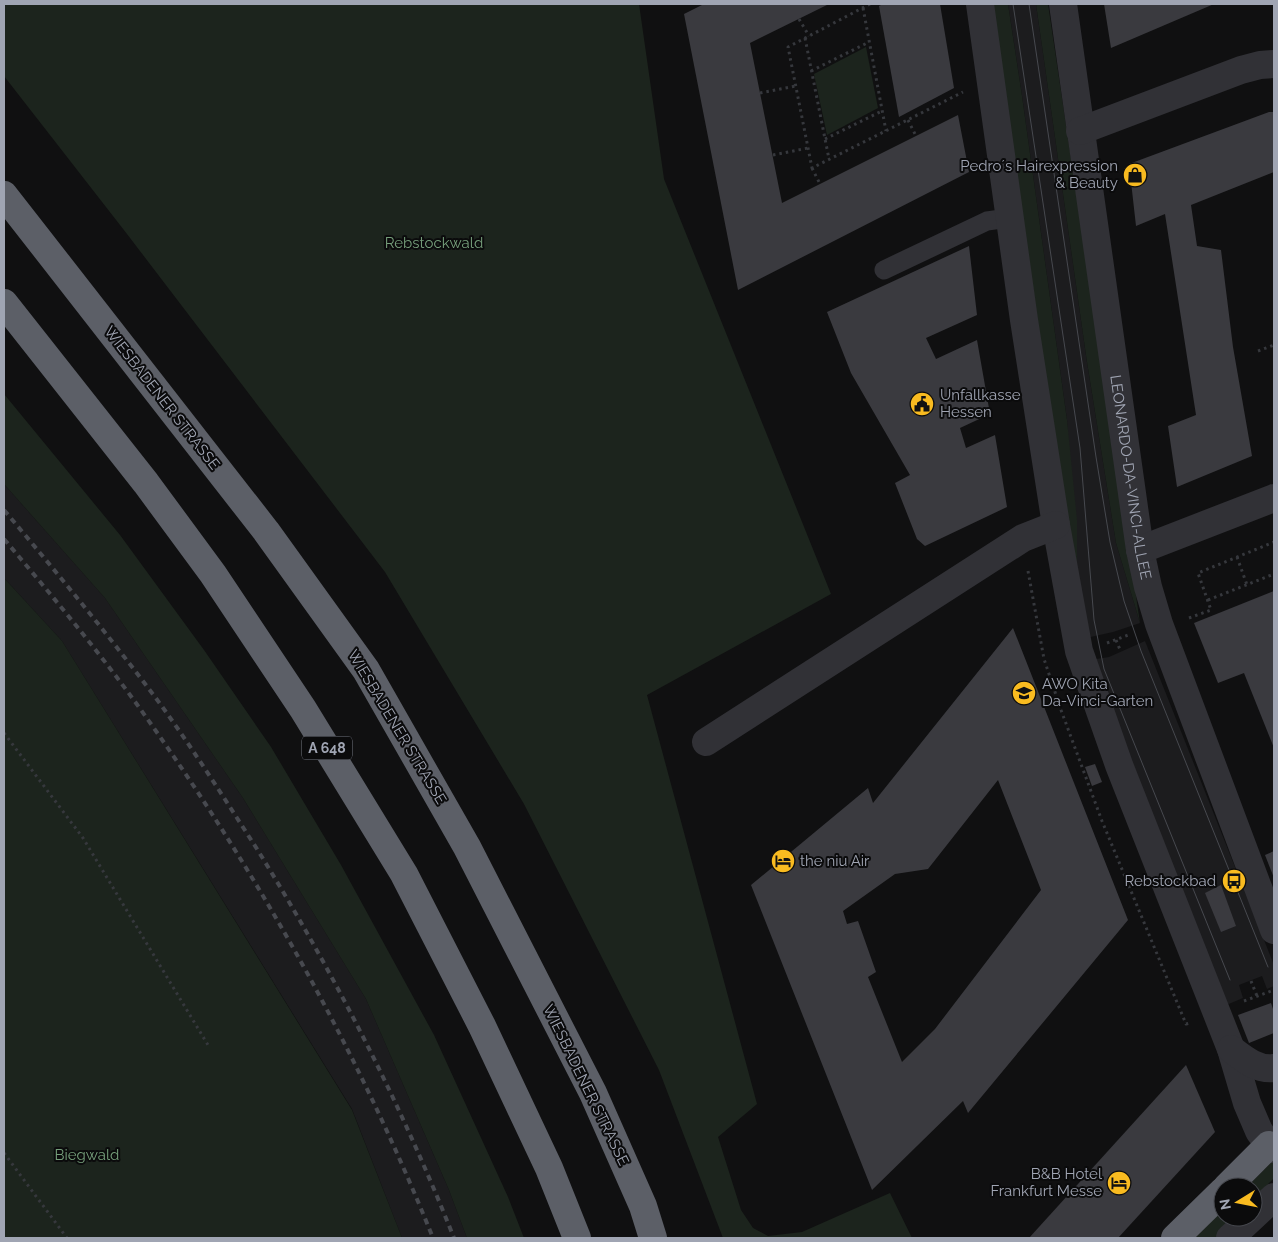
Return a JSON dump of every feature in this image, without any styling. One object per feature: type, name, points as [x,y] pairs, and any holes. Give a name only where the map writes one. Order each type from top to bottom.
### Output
[{"type":"highway","name":"WIESBADENER STRASSE","points":[[4,196],[266,531],[366,670],[468,847],[593,1093],[643,1206],[654,1238]]},
{"type":"highway","name":"A 648","points":[[4,303],[146,483],[213,574],[303,709],[404,874],[482,1026],[549,1168],[577,1238]]},
{"type":"highway","points":[[1238,1177],[1272,1145]]},
{"type":"highway","points":[[1175,1238],[1213,1201]]},
{"type":"highway","points":[[643,1206],[660,1238]]},
{"type":"street","points":[[980,4],[1009,218],[1056,525],[1078,651],[1119,765],[1231,1049],[1246,1103],[1259,1130],[1272,1145]]},
{"type":"street","name":"LEONARDO-DA-VINCI-ALLEE","points":[[1063,4],[1140,550],[1148,587],[1159,624],[1274,930]]},
{"type":"street","points":[[1080,131],[1241,70],[1260,65],[1274,64]]},
{"type":"street","points":[[1140,550],[1274,498]]},
{"type":"street","points":[[706,742],[1023,538],[1056,525]]},
{"type":"street","points":[[1231,1049],[1248,1063],[1274,1068]]},
{"type":"street","points":[[1230,1238],[1274,1197]]},
{"type":"lane","points":[[884,270],[987,221],[1009,218]]},
{"type":"path","points":[[820,184],[812,168],[788,47],[870,4]]},
{"type":"path","points":[[862,8],[886,131]]},
{"type":"path","points":[[799,19],[807,37],[811,71],[829,160]]},
{"type":"path","points":[[811,71],[869,42]]},
{"type":"path","points":[[812,168],[990,78]]},
{"type":"path","points":[[760,93],[796,86]]},
{"type":"path","points":[[825,139],[882,111]]},
{"type":"path","points":[[908,120],[916,136]]},
{"type":"path","points":[[773,155],[808,148]]},
{"type":"path","points":[[1258,351],[1274,345]]},
{"type":"path","points":[[1023,538],[1044,659],[1102,821],[1186,1024],[1217,1012]]},
{"type":"path","points":[[1183,621],[1211,610],[1198,573],[1274,542]]},
{"type":"path","points":[[1237,557],[1247,585]]},
{"type":"path","points":[[1208,600],[1274,574]]},
{"type":"path","points":[[1099,646],[1135,633]]},
{"type":"path","points":[[1116,640],[1121,652]]},
{"type":"path","points":[[4,733],[83,838],[208,1044]]},
{"type":"path","points":[[1251,981],[1257,996]]},
{"type":"path","points":[[4,1153],[67,1238]]},
{"type":"shaded area","points":[[1008,4],[1036,4],[1087,362],[1116,543],[1140,623],[1086,638],[1077,593],[1067,420]]},
{"type":"shaded area","points":[[4,484],[105,598],[243,798],[366,999],[449,1190],[467,1238],[402,1238],[352,1109],[62,641],[4,578]]},
{"type":"shaded area","points":[[1145,641],[1274,965],[1274,986],[1267,989],[1262,976],[1239,985],[1243,998],[1224,1006],[1090,660],[1109,657]]},
{"type":"green space","name":"Rebstockwald","points":[[4,4],[639,4],[664,179],[831,594],[647,695],[757,1104],[718,1137],[741,1210],[753,1228],[768,1236],[802,1232],[890,1193],[912,1238],[723,1238],[659,1070],[524,804],[385,572],[4,76]]},
{"type":"green space","points":[[992,4],[1008,4],[1022,96],[1067,420],[1077,520],[1077,593]]},
{"type":"green space","points":[[1036,4],[1048,4],[1140,623],[1116,543],[1087,362]]},
{"type":"green space","points":[[866,47],[878,108],[827,135],[814,74]]},
{"type":"green space","points":[[4,394],[120,535],[204,650],[271,747],[341,865],[434,1035],[508,1197],[524,1238],[467,1238],[449,1190],[366,999],[243,798],[105,598],[4,484]]},
{"type":"green space","name":"Biegwald","points":[[4,578],[62,641],[352,1110],[402,1238],[4,1238]]},
{"type":"green space","points":[[1274,1160],[1274,1178],[1263,1190],[1263,1177],[1257,1177]]},
{"type":"green space","points":[[1213,1220],[1213,1227],[1226,1227],[1215,1238],[1195,1238]]},
{"type":"building","points":[[704,4],[829,4],[750,43],[782,203],[958,115],[969,172],[738,290],[684,14]]},
{"type":"building","points":[[883,4],[940,4],[954,88],[899,117],[879,6]]},
{"type":"building","points":[[1104,4],[1214,4],[1111,48]]},
{"type":"building","points":[[1269,112],[1274,112],[1274,172],[1191,205],[1197,246],[1221,250],[1233,347],[1252,456],[1177,487],[1168,426],[1196,415],[1165,214],[1136,226],[1129,164]]},
{"type":"building","points":[[969,246],[977,315],[926,338],[936,359],[977,340],[990,414],[960,428],[966,448],[995,435],[1007,507],[925,546],[917,539],[895,483],[910,475],[851,373],[827,312]]},
{"type":"building","points":[[1274,591],[1274,748],[1244,673],[1218,683],[1194,623]]},
{"type":"building","points":[[1013,628],[1128,920],[968,1113],[963,1101],[872,1190],[751,885],[868,788],[873,803]],"holes":[[[998,780],[1041,890],[935,1029],[902,1062],[868,977],[876,972],[858,921],[847,924],[843,911],[895,874],[928,869]]]},
{"type":"building","points":[[1095,764],[1102,782],[1092,786],[1085,767]]},
{"type":"building","points":[[1274,851],[1274,878],[1265,855]]},
{"type":"building","points":[[1221,885],[1236,926],[1221,932],[1205,893]]},
{"type":"building","points":[[1271,1003],[1274,1012],[1274,1033],[1249,1043],[1238,1015]]},
{"type":"building","points":[[1186,1065],[1215,1132],[1118,1238],[1029,1238]]},
{"type":"tram line","points":[[1013,4],[1080,448],[1094,620],[1104,669],[1230,980]]},
{"type":"tram line","points":[[1029,4],[1096,457],[1110,542],[1124,601],[1141,651],[1268,967]]},
{"type":"railway","points":[[4,510],[84,606],[161,705],[257,849],[313,943],[364,1039],[411,1137],[454,1238]]},
{"type":"railway","points":[[4,539],[112,671],[146,717],[229,840],[268,904],[340,1035],[404,1169],[433,1238]]},
{"type":"place","name":"Pedro´s Hairexpression & Beauty","points":[[1135,175]]},
{"type":"place","name":"Unfallkasse Hessen","points":[[922,404]]},
{"type":"place","name":"AWO Kita Da-Vinci-Garten","points":[[1024,693]]},
{"type":"place","name":"the niu Air","points":[[783,861]]},
{"type":"place","name":"Rebstockbad","points":[[1234,881]]},
{"type":"place","name":"B&B Hotel Frankfurt Messe","points":[[1119,1183]]}]
